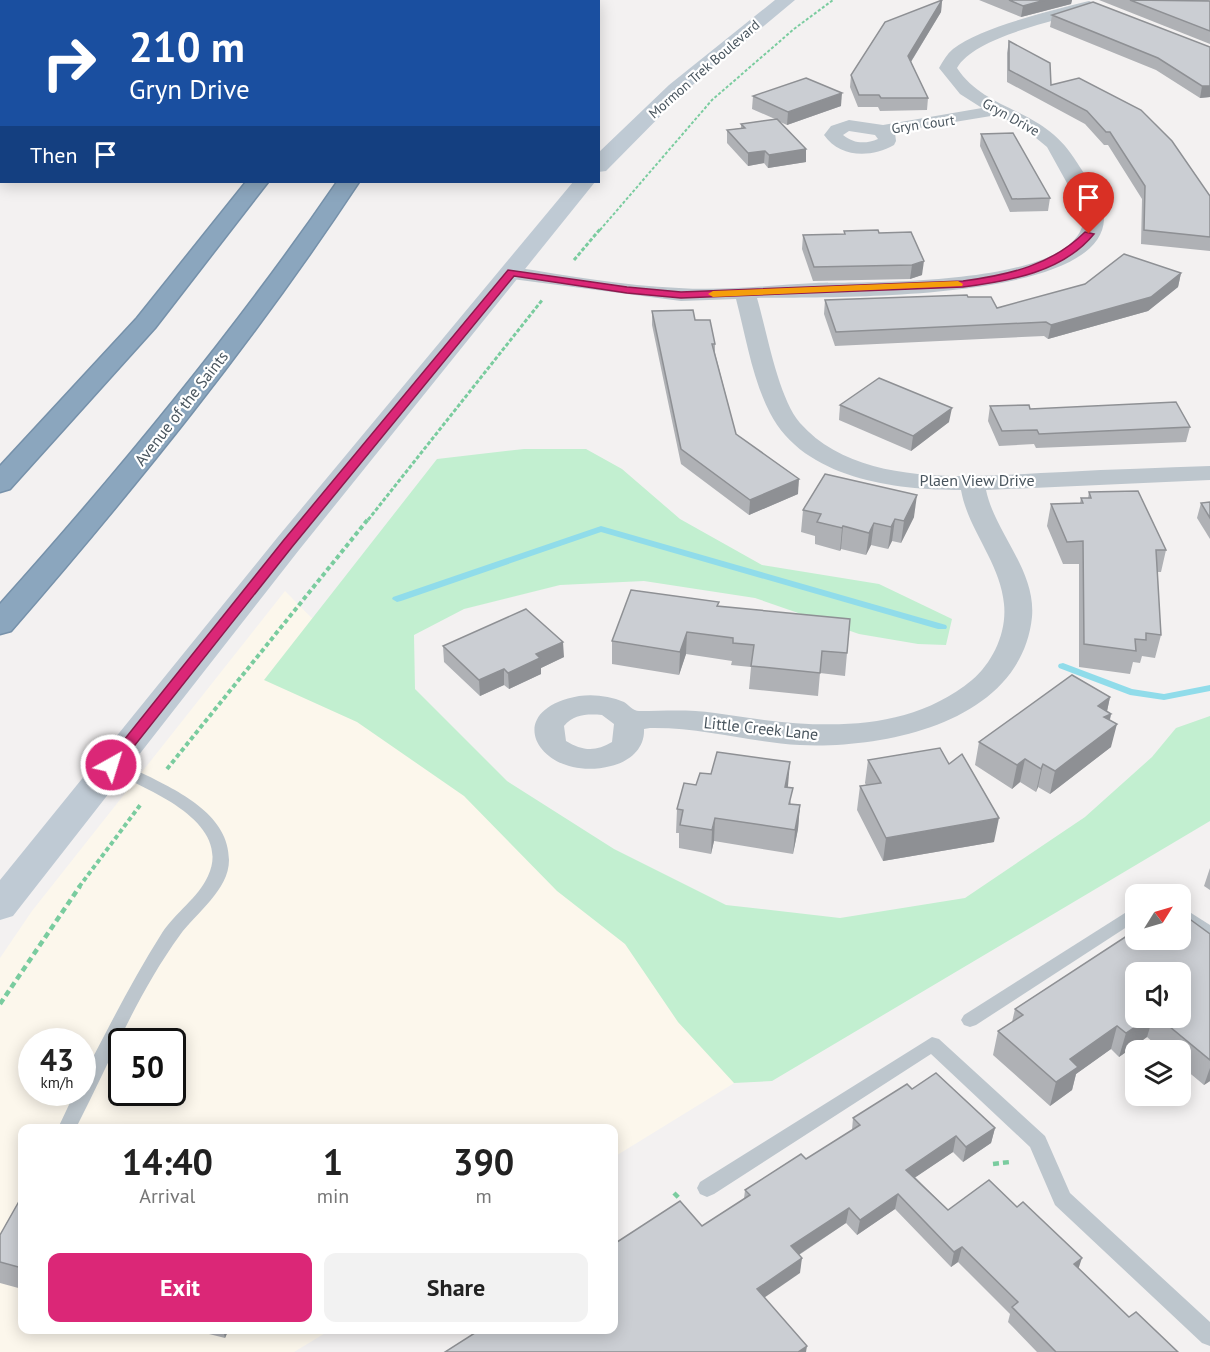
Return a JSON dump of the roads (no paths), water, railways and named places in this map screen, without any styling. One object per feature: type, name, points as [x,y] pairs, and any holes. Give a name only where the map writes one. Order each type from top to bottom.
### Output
[{"type":"highway","points":[[0,483],[146,322],[256,183]]},
{"type":"highway","name":"Avenue of the Saints","points":[[0,624],[162,435],[268,300],[347,183]]},
{"type":"main road","name":"Mormon Trek Boulevard","points":[[600,164],[676,89],[786,0]]},
{"type":"main road","points":[[0,906],[288,544],[512,273],[583,183]]},
{"type":"street","name":"Gryn Drive","points":[[512,273],[651,293],[745,294],[963,284],[993,280],[1051,264],[1072,251],[1089,234],[1094,221],[1093,208],[1054,143],[1040,131],[966,91],[948,69],[953,58],[963,50],[984,40],[1092,5]]},
{"type":"street","name":"Gryn Court","points":[[881,130],[966,118],[999,109]]},
{"type":"street","name":"Plaen View Drive","points":[[745,294],[774,393],[790,426],[810,445],[832,458],[872,472],[925,481],[972,483],[1210,473]]},
{"type":"street","name":"Little Creek Lane","points":[[629,722],[678,719],[800,735],[846,735],[876,732],[959,705],[994,676],[1011,646],[1018,616],[1014,589],[975,498],[972,483]]},
{"type":"lane","points":[[68,1124],[168,938],[208,888],[220,868],[220,853],[215,834],[205,819],[189,806],[111,765]]},
{"type":"lane","points":[[970,1020],[1125,919]]},
{"type":"lane","points":[[1191,920],[1210,934]]},
{"type":"lane","points":[[707,1188],[932,1044],[1038,1142],[1062,1199],[1210,1336]]},
{"type":"waterway","points":[[397,599],[601,529],[942,627]]},
{"type":"waterway","points":[[1063,666],[1130,692],[1164,697],[1210,688]]}]
